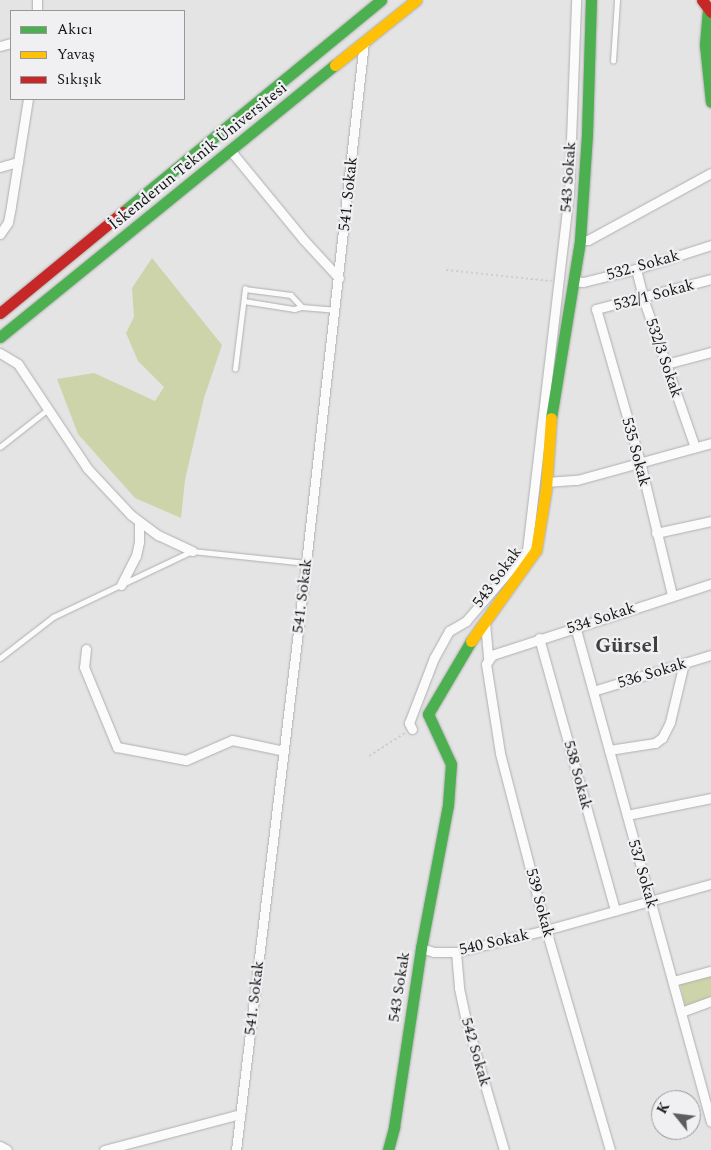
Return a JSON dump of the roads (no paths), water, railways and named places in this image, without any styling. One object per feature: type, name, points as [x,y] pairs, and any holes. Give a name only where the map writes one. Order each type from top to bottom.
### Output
[{"type":"street","name":"İskenderun Teknik Üniversitesi","points":[[0,313],[381,0]]},
{"type":"street","name":"İskenderun Teknik Üniversitesi","points":[[0,336],[416,0]]},
{"type":"street","points":[[412,729],[409,723],[413,712],[434,658],[449,631],[466,621],[527,550],[569,195],[576,0]]},
{"type":"street","name":"543 Sokak","points":[[388,1150],[394,1127],[421,948],[448,805],[451,764],[428,714],[470,643],[536,550],[546,482],[551,415],[580,240],[587,134],[591,0]]},
{"type":"street","points":[[707,7],[704,45],[711,102]]},
{"type":"street","name":"541. Sokak","points":[[236,1150],[339,278],[364,42]]},
{"type":"street","points":[[0,234],[8,222],[28,100]]},
{"type":"street","points":[[230,150],[339,278]]},
{"type":"street","points":[[0,167],[18,162]]},
{"type":"street","points":[[580,240],[588,240],[711,173]]},
{"type":"street","name":"532. Sokak","points":[[574,281],[583,282],[636,269],[711,245]]},
{"type":"street","name":"532/3 Sokak","points":[[636,269],[643,298],[695,447]]},
{"type":"street","name":"532/1 Sokak","points":[[596,310],[711,279]]},
{"type":"street","name":"535 Sokak","points":[[596,310],[640,462],[672,595]]},
{"type":"street","points":[[666,364],[711,352]]},
{"type":"street","points":[[0,353],[18,364],[87,468],[139,523],[158,535],[192,551]]},
{"type":"street","points":[[546,482],[576,480],[711,443]]},
{"type":"street","points":[[656,533],[711,522]]},
{"type":"street","points":[[122,584],[136,556],[139,542],[139,523]]},
{"type":"street","name":"534 Sokak","points":[[490,657],[575,626],[711,584]]},
{"type":"street","name":"539 Sokak","points":[[485,622],[490,657],[486,664],[500,753],[546,930],[610,1150]]},
{"type":"street","name":"537 Sokak","points":[[575,626],[681,1012],[708,1101],[711,1122]]},
{"type":"street","name":"538 Sokak","points":[[539,638],[615,911]]},
{"type":"street","points":[[86,649],[84,668],[117,747],[186,760],[232,740],[284,751]]},
{"type":"street","name":"536 Sokak","points":[[594,691],[711,655]]},
{"type":"street","points":[[609,750],[655,743],[662,738],[670,722],[684,663]]},
{"type":"street","points":[[627,815],[711,798]]},
{"type":"street","name":"540 Sokak","points":[[421,948],[434,952],[456,952],[546,930],[711,884]]},
{"type":"street","name":"542 Sokak","points":[[456,952],[459,988],[466,1020],[504,1150]]},
{"type":"street","points":[[673,981],[711,971]]},
{"type":"street","points":[[681,1012],[711,1001]]},
{"type":"street","points":[[104,1150],[240,1114]]},
{"type":"street","points":[[0,1146],[7,1150]]},
{"type":"lane","points":[[613,61],[617,0]]},
{"type":"lane","points":[[235,369],[246,289],[291,295],[302,307]]},
{"type":"lane","points":[[244,301],[294,309],[302,307],[335,310]]},
{"type":"lane","points":[[0,447],[48,410]]},
{"type":"lane","points":[[0,658],[53,618],[192,551],[306,563]]},
{"type":"district","name":"Gürsel","points":[[627,646]]}]
